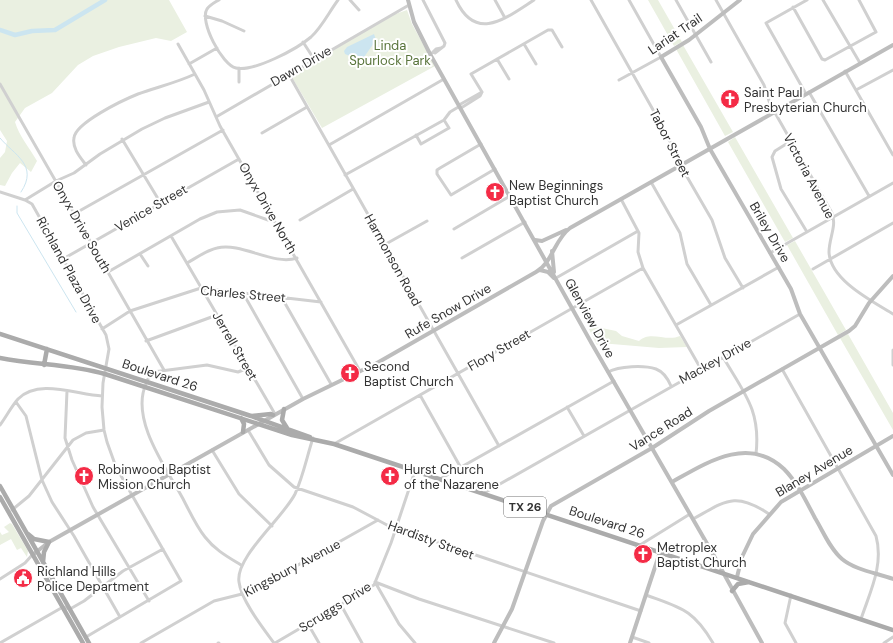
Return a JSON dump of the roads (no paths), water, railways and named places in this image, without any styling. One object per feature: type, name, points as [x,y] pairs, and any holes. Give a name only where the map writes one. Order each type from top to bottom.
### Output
[{"type":"main road","name":"Glenview Drive","points":[[408,0],[414,22],[432,53],[444,79],[762,643]]},
{"type":"main road","name":"Lariat Trail","points":[[661,57],[696,35],[740,0]]},
{"type":"main road","name":"Rufe Snow Drive","points":[[35,553],[49,542],[303,398],[360,371],[539,270],[547,262],[559,238],[570,228],[893,45]]},
{"type":"main road","name":"Briley Drive","points":[[661,57],[701,127],[710,149],[791,289],[800,314],[893,475]]},
{"type":"main road","points":[[534,240],[542,241],[570,228]]},
{"type":"main road","points":[[552,251],[555,276]]},
{"type":"main road","points":[[539,270],[548,272],[559,284]]},
{"type":"main road","name":"Vance Road","points":[[494,643],[504,626],[549,508],[652,448],[696,419],[743,391],[853,328],[871,300],[893,276]]},
{"type":"main road","name":"Boulevard 26","points":[[0,334],[47,349],[146,385],[202,403],[251,416],[313,438],[722,572],[893,630]]},
{"type":"main road","points":[[44,365],[47,349]]},
{"type":"main road","name":"Boulevard 26","points":[[0,358],[44,365],[105,371]]},
{"type":"main road","name":"Boulevard 26","points":[[202,403],[240,418],[292,435],[313,438]]},
{"type":"main road","points":[[284,409],[282,420],[287,428]]},
{"type":"main road","points":[[251,416],[274,415]]},
{"type":"main road","points":[[240,418],[244,424],[245,431]]},
{"type":"main road","name":"Blaney Avenue","points":[[737,577],[742,557],[753,534],[781,502],[838,467],[893,436]]},
{"type":"main road","points":[[672,482],[719,457],[741,453],[756,455],[776,463],[791,478],[832,548],[841,558],[849,563],[893,579]]},
{"type":"main road","points":[[0,486],[11,510],[35,553],[43,562],[89,643]]},
{"type":"main road","points":[[0,497],[11,510],[26,533],[62,607],[83,643]]},
{"type":"main road","points":[[26,533],[34,539],[49,542],[44,552],[43,562]]},
{"type":"main road","points":[[630,643],[660,552]]},
{"type":"main road","points":[[732,591],[737,577]]},
{"type":"main road","points":[[732,591],[736,585],[749,582]]},
{"type":"street","points":[[219,0],[207,9],[205,16],[206,25],[217,48],[226,62],[232,66],[240,68],[252,67],[262,63],[303,42],[315,33],[338,0]]},
{"type":"street","points":[[350,0],[359,10]]},
{"type":"street","points":[[423,0],[445,43],[442,48],[436,49],[432,53]]},
{"type":"street","points":[[456,0],[466,17],[478,24],[492,23],[505,18],[534,0]]},
{"type":"street","points":[[495,0],[505,18]]},
{"type":"street","name":"Tabor Street","points":[[591,0],[665,131],[681,166],[712,220],[725,258],[743,288]]},
{"type":"street","name":"Briley Drive","points":[[629,0],[661,57]]},
{"type":"street","points":[[676,0],[711,62]]},
{"type":"street","name":"Victoria Avenue","points":[[716,0],[764,85],[774,112],[834,217],[829,251],[830,258]]},
{"type":"street","points":[[807,0],[766,23],[869,196]]},
{"type":"street","points":[[823,0],[860,63]]},
{"type":"street","points":[[793,7],[824,60],[876,32],[876,29],[860,0]]},
{"type":"street","name":"Dawn Drive","points":[[216,117],[288,73],[409,5]]},
{"type":"street","points":[[205,16],[222,21],[244,31]]},
{"type":"street","points":[[345,175],[444,120],[450,112],[482,92],[471,74],[550,29],[562,47]]},
{"type":"street","points":[[303,42],[314,59]]},
{"type":"street","name":"Onyx Drive North","points":[[178,44],[239,159],[297,258],[360,371]]},
{"type":"street","points":[[524,44],[536,64]]},
{"type":"street","points":[[189,64],[217,48]]},
{"type":"street","name":"Lariat Trail","points":[[619,80],[661,57]]},
{"type":"street","points":[[498,59],[509,80]]},
{"type":"street","points":[[239,82],[240,68]]},
{"type":"street","points":[[856,90],[893,70]]},
{"type":"street","points":[[845,71],[893,155]]},
{"type":"street","name":"Harmonson Road","points":[[288,73],[499,446]]},
{"type":"street","points":[[86,165],[76,150],[74,142],[74,137],[80,126],[136,94],[174,83],[195,74]]},
{"type":"street","points":[[329,145],[444,79]]},
{"type":"street","name":"Onyx Drive South","points":[[0,84],[164,370]]},
{"type":"street","points":[[0,192],[25,200],[56,181],[74,173],[122,140],[166,118],[210,102]]},
{"type":"street","points":[[262,133],[307,107]]},
{"type":"street","points":[[416,135],[421,144],[449,128],[444,120]]},
{"type":"street","points":[[74,214],[223,130]]},
{"type":"street","points":[[122,140],[145,174],[160,202]]},
{"type":"street","points":[[791,141],[775,150],[772,157],[782,188],[807,232]]},
{"type":"street","points":[[481,144],[437,170],[451,195],[495,169]]},
{"type":"street","name":"Venice Street","points":[[63,259],[160,202],[239,159]]},
{"type":"street","points":[[651,182],[680,233],[687,264],[711,305]]},
{"type":"street","points":[[770,253],[893,182]]},
{"type":"street","points":[[300,220],[353,189]]},
{"type":"street","points":[[454,229],[510,196]]},
{"type":"street","name":"Richland Plaza Drive","points":[[25,200],[32,204],[102,328],[109,345],[102,396],[104,430],[115,466],[181,581],[149,600]]},
{"type":"street","points":[[621,200],[638,231],[638,252],[643,268],[701,369]]},
{"type":"street","points":[[108,272],[207,216],[223,211],[240,210],[265,220],[274,219]]},
{"type":"street","points":[[384,245],[427,221]]},
{"type":"street","points":[[462,258],[525,222]]},
{"type":"street","points":[[813,269],[893,223]]},
{"type":"street","points":[[555,276],[638,231]]},
{"type":"street","name":"Jerrell Street","points":[[171,236],[274,415]]},
{"type":"street","points":[[187,263],[214,248],[226,247],[233,247],[261,255],[289,260],[297,258]]},
{"type":"street","points":[[140,254],[148,266]]},
{"type":"street","points":[[830,258],[836,270],[843,279],[893,314]]},
{"type":"street","points":[[676,325],[779,267]]},
{"type":"street","name":"Flory Street","points":[[334,444],[643,268]]},
{"type":"street","name":"Charles Street","points":[[102,328],[130,311],[201,288],[321,302]]},
{"type":"street","points":[[243,293],[303,398]]},
{"type":"street","points":[[282,298],[331,384]]},
{"type":"street","name":"Mackey Drive","points":[[483,494],[800,314]]},
{"type":"street","points":[[146,341],[217,315]]},
{"type":"street","points":[[893,350],[893,365]]},
{"type":"street","points":[[723,357],[753,409],[756,419],[756,455]]},
{"type":"street","points":[[241,565],[217,550],[204,536],[151,440],[145,424],[142,406],[146,385],[150,374],[153,372],[207,365],[238,372],[248,368]]},
{"type":"street","points":[[608,372],[620,367],[654,369],[664,375],[671,386]]},
{"type":"street","points":[[782,369],[876,536],[879,559],[861,619]]},
{"type":"street","points":[[440,479],[614,381]]},
{"type":"street","points":[[0,425],[16,402],[24,395],[37,390],[102,396]]},
{"type":"street","points":[[67,392],[64,424],[67,446],[78,475],[98,514],[149,600],[86,637]]},
{"type":"street","points":[[420,395],[461,468]]},
{"type":"street","points":[[16,402],[23,410],[28,421],[42,480],[52,502],[120,617]]},
{"type":"street","points":[[567,407],[584,436]]},
{"type":"street","points":[[11,510],[29,496],[67,446],[79,436],[104,430]]},
{"type":"street","name":"Hardisty Street","points":[[245,431],[272,469],[297,488],[353,506],[396,529],[641,611]]},
{"type":"street","points":[[274,643],[244,595],[238,582],[241,565],[295,494],[313,438]]},
{"type":"street","points":[[212,450],[239,494],[272,526]]},
{"type":"street","name":"Scruggs Drive","points":[[274,643],[341,605],[364,591],[375,582],[396,529],[415,471]]},
{"type":"street","points":[[693,519],[727,501],[736,500],[752,503],[769,514]]},
{"type":"street","points":[[640,545],[690,514]]},
{"type":"street","name":"Kingsbury Avenue","points":[[141,643],[214,601],[244,595],[378,520]]},
{"type":"street","points":[[0,643],[62,607],[70,609],[84,601],[130,568],[164,549]]},
{"type":"street","name":"Rufe Snow Drive","points":[[0,580],[25,563],[35,553]]},
{"type":"street","points":[[375,582],[554,643]]},
{"type":"street","points":[[375,582],[400,624],[416,643]]},
{"type":"street","points":[[646,595],[682,608],[689,613],[703,626],[713,643]]},
{"type":"street","points":[[791,595],[785,623],[796,643]]},
{"type":"street","points":[[341,605],[362,643]]},
{"type":"street","points":[[308,624],[318,643]]},
{"type":"street","points":[[632,637],[649,643]]},
{"type":"street","points":[[884,643],[893,637]]},
{"type":"water","points":[[374,34],[376,40],[362,60],[345,54],[344,51],[347,47]]},
{"type":"waterway","points":[[0,30],[15,35],[32,31],[55,30],[105,0]]},
{"type":"waterway","points":[[0,138],[18,155],[26,168],[26,183],[21,192]]},
{"type":"waterway","points":[[17,206],[17,213],[76,312]]},
{"type":"place","name":"Saint Paul Presbyterian Church","points":[[730,99]]},
{"type":"place","name":"New Beginnings Baptist Church","points":[[495,192]]},
{"type":"place","name":"Second Baptist Church","points":[[350,373]]},
{"type":"place","name":"Robinwood Baptist Mission Church","points":[[84,476]]},
{"type":"place","name":"Hurst Church of the Nazarene","points":[[390,476]]},
{"type":"place","name":"Metroplex Baptist Church","points":[[643,554]]},
{"type":"place","name":"Richland Hills Police Department","points":[[23,578]]},
{"type":"park label","name":"Linda Spurlock Park","points":[[390,52]]}]
